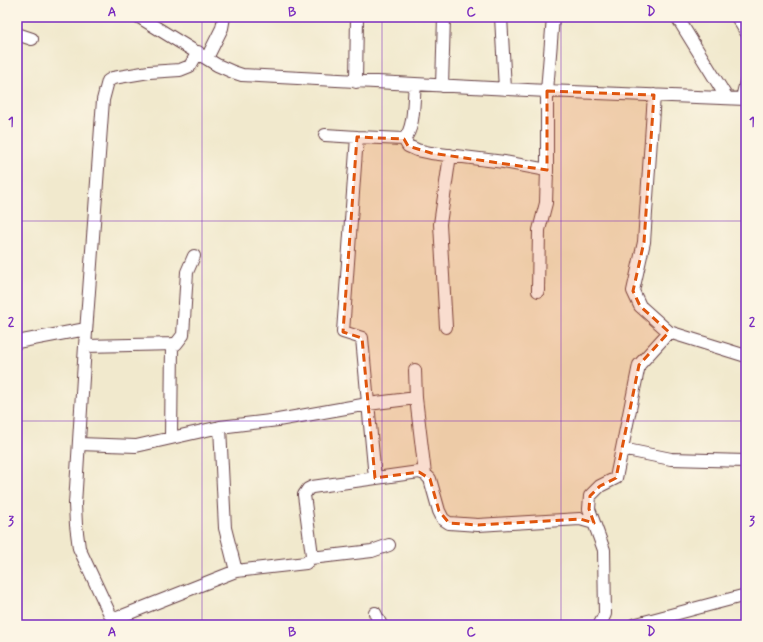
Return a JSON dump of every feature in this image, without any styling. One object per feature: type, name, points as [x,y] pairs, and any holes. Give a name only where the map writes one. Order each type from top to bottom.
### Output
[{"type":"street","points":[[139,17],[202,55],[233,72],[242,75],[415,85],[727,98],[744,98],[746,82]]},
{"type":"street","points":[[224,17],[222,28],[202,55],[190,66],[180,70],[149,72],[113,78],[108,81],[103,100],[86,329],[76,504],[76,525],[79,548],[114,622],[236,571],[306,563],[311,558],[372,551],[388,545]]},
{"type":"street","points":[[356,82],[357,17]]},
{"type":"street","points":[[442,86],[444,17]]},
{"type":"street","points":[[501,17],[505,89]]},
{"type":"street","points":[[538,291],[539,230],[546,203],[547,91],[553,17]]},
{"type":"street","points":[[677,17],[727,98]]},
{"type":"street","points":[[737,17],[746,32]]},
{"type":"street","points":[[17,34],[32,39]]},
{"type":"street","points":[[404,139],[411,124],[415,85]]},
{"type":"street","points":[[654,95],[644,242],[633,291],[640,306],[669,332],[746,356]]},
{"type":"street","points":[[325,134],[404,139]]},
{"type":"street","points":[[357,137],[342,332],[362,338],[375,478]]},
{"type":"street","points":[[404,139],[408,146],[417,150],[504,162],[547,170]]},
{"type":"street","points":[[446,327],[440,224],[450,155]]},
{"type":"street","points":[[85,346],[176,344],[183,335],[187,272],[194,256]]},
{"type":"street","points":[[17,342],[86,329]]},
{"type":"street","points":[[602,625],[605,614],[604,550],[589,509],[590,496],[600,486],[616,478],[639,365],[669,332]]},
{"type":"street","points":[[171,438],[172,344]]},
{"type":"street","points":[[415,370],[416,398],[426,474],[430,479],[439,511],[443,519],[449,523],[478,525],[580,519],[594,523]]},
{"type":"street","points":[[79,444],[136,446],[220,427],[278,420],[368,404],[416,398]]},
{"type":"street","points":[[220,427],[225,528],[236,571]]},
{"type":"street","points":[[622,449],[671,459],[746,461]]},
{"type":"street","points":[[311,558],[312,555],[304,499],[305,492],[312,487],[409,473],[426,474]]},
{"type":"street","points":[[633,625],[668,621],[746,596]]},
{"type":"street","points":[[375,613],[381,625]]},
{"type":"highlighted area","points":[[547,91],[654,95],[644,242],[633,291],[640,306],[669,332],[639,365],[616,478],[600,486],[590,496],[589,509],[594,523],[580,519],[478,525],[449,523],[439,511],[430,479],[419,472],[375,478],[362,338],[343,332],[357,137],[404,139],[408,146],[431,153],[547,170]]}]
